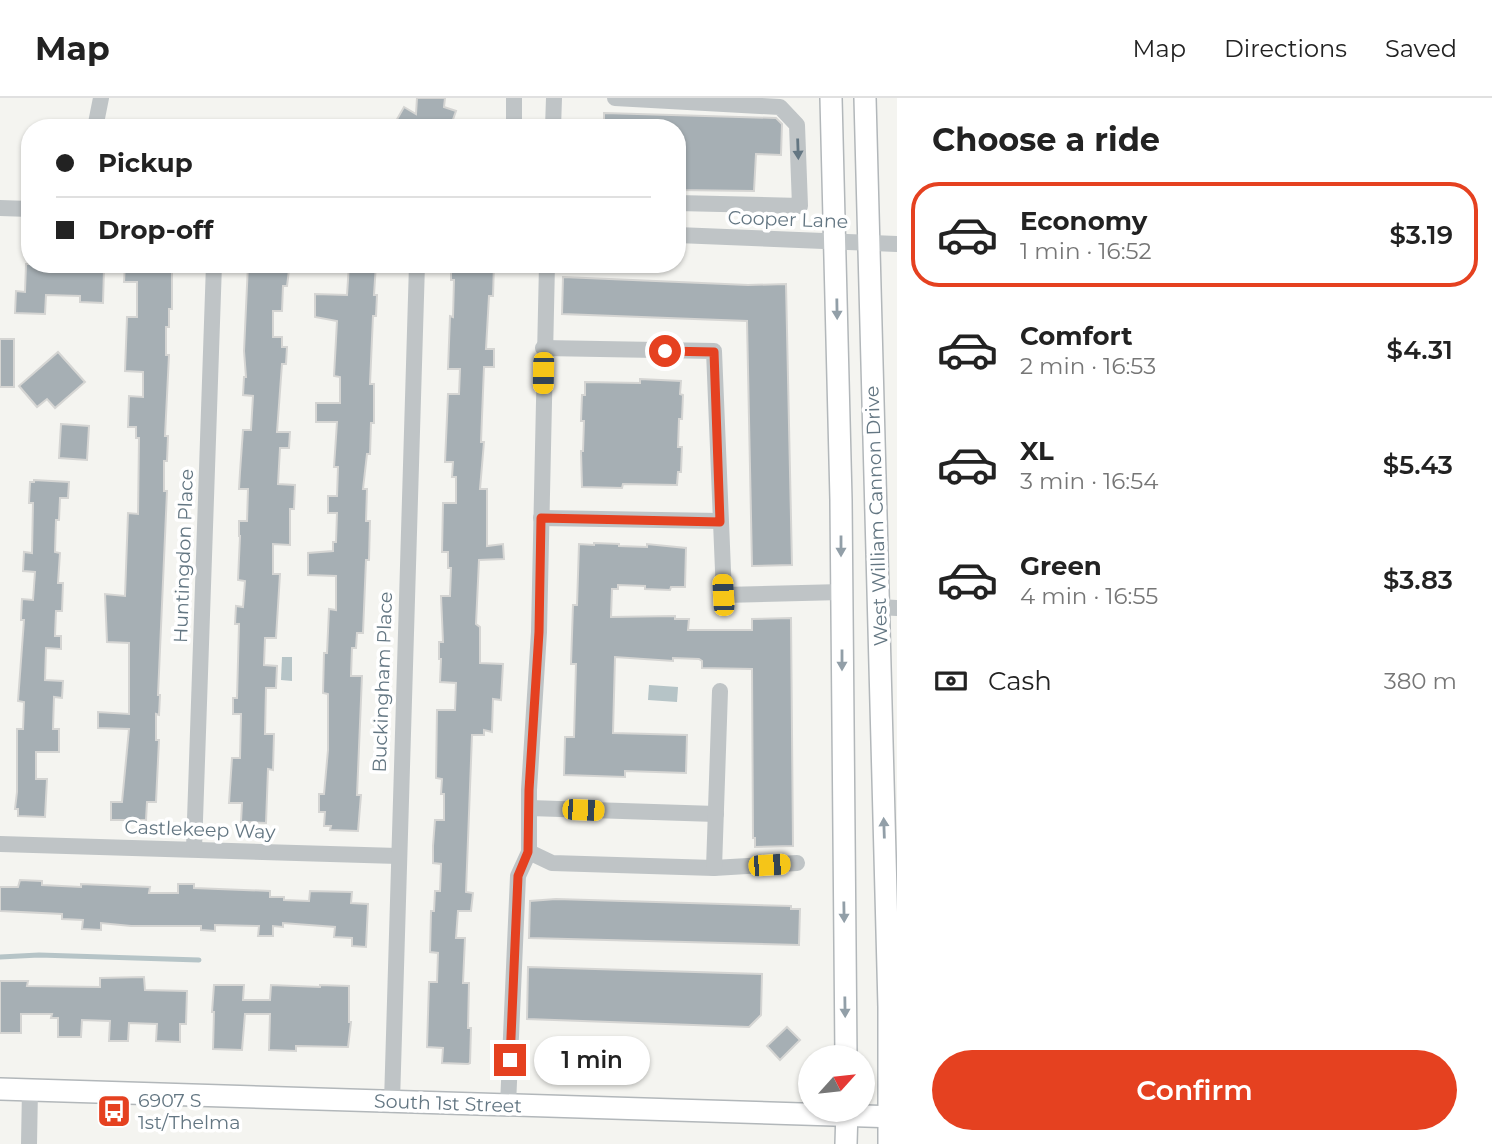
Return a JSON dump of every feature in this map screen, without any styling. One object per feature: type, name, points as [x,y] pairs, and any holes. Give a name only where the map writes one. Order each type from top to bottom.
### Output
[{"type":"main road","name":"West William Cannon Drive","points":[[831,98],[842,592],[846,1045]]},
{"type":"main road","name":"West William Cannon Drive","points":[[865,98],[869,243],[888,607],[893,1007],[893,1117],[889,1144]]},
{"type":"main road","points":[[842,592],[888,607]]},
{"type":"main road","name":"South 1st Street","points":[[0,1089],[798,1112]]},
{"type":"main road","name":"South 1st Street","points":[[875,1115],[893,1117]]},
{"type":"main road","points":[[846,1144],[847,1122]]},
{"type":"street","points":[[97,119],[101,98]]},
{"type":"street","points":[[514,98],[514,119]]},
{"type":"street","points":[[553,119],[554,98]]},
{"type":"street","points":[[614,98],[780,107],[797,125],[800,206],[686,202]]},
{"type":"street","points":[[0,208],[21,209]]},
{"type":"street","name":"Cooper Lane","points":[[686,235],[897,244]]},
{"type":"street","name":"Huntingdon Place","points":[[194,849],[214,273]]},
{"type":"street","name":"Buckingham Place","points":[[392,1102],[416,273]]},
{"type":"street","points":[[508,1105],[518,876],[528,852],[539,632],[547,273]]},
{"type":"street","points":[[543,348],[714,352],[723,595],[842,592]]},
{"type":"street","points":[[541,518],[720,522]]},
{"type":"street","points":[[714,868],[720,691]]},
{"type":"street","points":[[529,808],[716,814]]},
{"type":"street","name":"Castlekeep Way","points":[[0,844],[398,856]]},
{"type":"street","points":[[528,852],[552,863],[714,868],[797,863]]},
{"type":"street","points":[[29,1144],[30,1089]]},
{"type":"shaded area","points":[[282,657],[292,657],[292,681],[281,680]]},
{"type":"shaded area","points":[[649,685],[678,687],[677,702],[648,700]]},
{"type":"building","points":[[417,98],[445,98],[444,107],[456,111],[453,119],[397,119],[404,107],[416,114]]},
{"type":"building","points":[[604,113],[776,118],[782,124],[781,155],[756,154],[754,191],[686,190],[686,119],[604,119]]},
{"type":"building","points":[[26,273],[104,273],[103,303],[80,302],[80,296],[46,295],[45,314],[15,313],[16,291],[25,292]]},
{"type":"building","points":[[124,273],[172,273],[172,309],[169,309],[169,327],[166,327],[166,355],[169,355],[165,436],[168,436],[167,461],[164,461],[164,491],[167,491],[160,695],[159,715],[156,714],[156,740],[159,740],[156,802],[147,802],[146,820],[111,820],[111,802],[122,802],[129,729],[98,728],[98,712],[129,714],[129,643],[107,642],[105,594],[125,596],[128,513],[138,514],[139,438],[136,438],[136,427],[128,427],[129,396],[143,397],[143,372],[125,371],[127,317],[137,317],[137,282],[124,282]]},
{"type":"building","points":[[248,273],[289,273],[287,286],[283,286],[282,311],[273,311],[273,337],[282,337],[282,347],[287,347],[286,364],[282,364],[277,432],[290,432],[289,448],[280,448],[278,484],[295,485],[294,509],[290,509],[290,545],[273,544],[273,574],[280,574],[276,638],[265,638],[264,665],[277,666],[276,688],[266,688],[265,734],[274,734],[273,770],[268,769],[266,823],[241,822],[242,803],[229,803],[232,758],[240,758],[241,714],[233,714],[233,698],[237,698],[239,624],[235,624],[236,606],[243,607],[245,581],[238,580],[239,521],[247,521],[248,489],[239,489],[240,472],[243,430],[251,430],[253,396],[243,395],[246,377],[244,351]]},
{"type":"building","points":[[348,273],[375,273],[376,316],[373,316],[370,384],[374,384],[374,423],[371,423],[370,454],[367,454],[363,489],[367,489],[366,521],[370,521],[369,560],[366,560],[363,633],[357,633],[356,648],[352,648],[351,676],[362,676],[358,831],[330,830],[331,826],[324,826],[325,812],[319,812],[319,794],[324,794],[328,750],[328,694],[323,693],[324,653],[327,653],[329,609],[336,610],[336,576],[308,575],[308,553],[333,551],[333,542],[336,542],[337,513],[328,513],[328,496],[337,496],[338,467],[334,467],[337,422],[316,422],[316,403],[340,403],[340,377],[334,376],[337,321],[315,317],[315,294],[347,295]]},
{"type":"building","points":[[451,273],[494,273],[493,296],[489,296],[486,349],[494,349],[494,367],[484,367],[481,442],[484,442],[480,489],[487,489],[487,546],[503,544],[504,559],[479,560],[476,624],[480,627],[480,663],[503,664],[501,700],[493,699],[492,732],[484,730],[484,735],[472,735],[466,892],[473,893],[471,911],[458,911],[456,938],[465,938],[463,983],[469,983],[468,1028],[471,1028],[468,1064],[442,1063],[443,1048],[427,1047],[429,982],[437,982],[438,953],[430,952],[431,911],[434,911],[435,891],[440,891],[441,864],[433,863],[433,846],[435,820],[444,820],[442,779],[436,778],[437,710],[455,710],[456,683],[440,682],[439,659],[439,642],[443,642],[441,596],[450,596],[451,568],[448,568],[448,552],[442,552],[443,503],[456,503],[453,462],[445,462],[448,394],[459,394],[460,369],[448,369],[450,316],[453,317],[454,280],[451,280]]},
{"type":"building","points":[[563,277],[748,285],[786,284],[792,565],[752,566],[747,321],[562,314]]},
{"type":"building","points":[[0,339],[14,339],[14,387],[0,387]]},
{"type":"building","points":[[58,352],[85,382],[55,408],[47,399],[37,407],[19,386]]},
{"type":"building","points":[[640,379],[681,381],[682,419],[679,419],[678,447],[682,447],[681,472],[678,472],[677,485],[623,484],[622,488],[582,487],[584,421],[581,421],[585,382],[640,383]]},
{"type":"building","points":[[61,424],[89,426],[87,460],[59,458]]},
{"type":"building","points":[[30,482],[69,482],[68,498],[60,498],[59,520],[56,520],[55,552],[60,553],[58,583],[63,583],[62,611],[56,611],[55,636],[61,636],[61,649],[46,648],[45,680],[63,681],[62,698],[54,697],[53,729],[59,729],[59,752],[36,752],[36,779],[47,779],[45,817],[18,816],[18,809],[15,809],[17,729],[23,729],[24,702],[18,701],[24,620],[21,620],[22,599],[33,600],[35,572],[23,571],[24,552],[32,553],[33,503],[29,503]]},
{"type":"building","points":[[579,544],[686,548],[685,587],[671,587],[670,590],[618,585],[618,589],[612,589],[611,617],[675,616],[675,619],[689,619],[688,630],[752,630],[752,619],[791,618],[793,846],[755,847],[752,669],[702,668],[702,661],[699,659],[673,658],[673,661],[615,657],[613,733],[687,735],[686,773],[625,771],[625,777],[564,775],[565,737],[574,737],[576,664],[571,664]]},
{"type":"building","points":[[20,880],[42,881],[42,885],[150,887],[149,893],[178,893],[178,884],[194,884],[194,888],[270,891],[270,897],[309,901],[310,891],[352,892],[351,903],[368,904],[366,947],[352,946],[352,938],[334,937],[335,927],[283,923],[283,927],[273,926],[273,936],[258,936],[259,926],[215,925],[215,931],[201,930],[201,926],[101,923],[101,930],[82,929],[83,920],[62,919],[62,914],[0,911],[0,887],[18,887]]},
{"type":"building","points":[[556,899],[791,906],[791,909],[800,909],[799,945],[529,938],[530,901]]},
{"type":"building","points":[[528,967],[762,974],[761,1015],[749,1027],[527,1019]]},
{"type":"building","points":[[144,977],[145,990],[187,991],[186,1024],[180,1024],[180,1042],[156,1041],[157,1024],[129,1023],[128,1041],[109,1041],[110,1021],[82,1020],[81,1037],[58,1037],[58,1018],[51,1018],[52,1014],[21,1014],[21,1033],[0,1033],[0,981],[28,981],[27,986],[100,987],[100,978]]},
{"type":"building","points":[[214,985],[244,985],[243,1000],[270,1000],[271,985],[349,986],[351,1022],[348,1047],[296,1046],[296,1051],[269,1050],[270,1014],[245,1014],[242,1050],[213,1049]]},
{"type":"building","points":[[787,1027],[800,1040],[780,1060],[767,1046]]},
{"type":"waterway","points":[[0,957],[39,955],[199,960]]},
{"type":"place","name":"6907 S 1st/Thelma","points":[[114,1111]]},
{"type":"route","points":[[510,1060],[518,876],[528,852],[539,632],[541,518],[720,522],[714,352],[665,351]]}]
